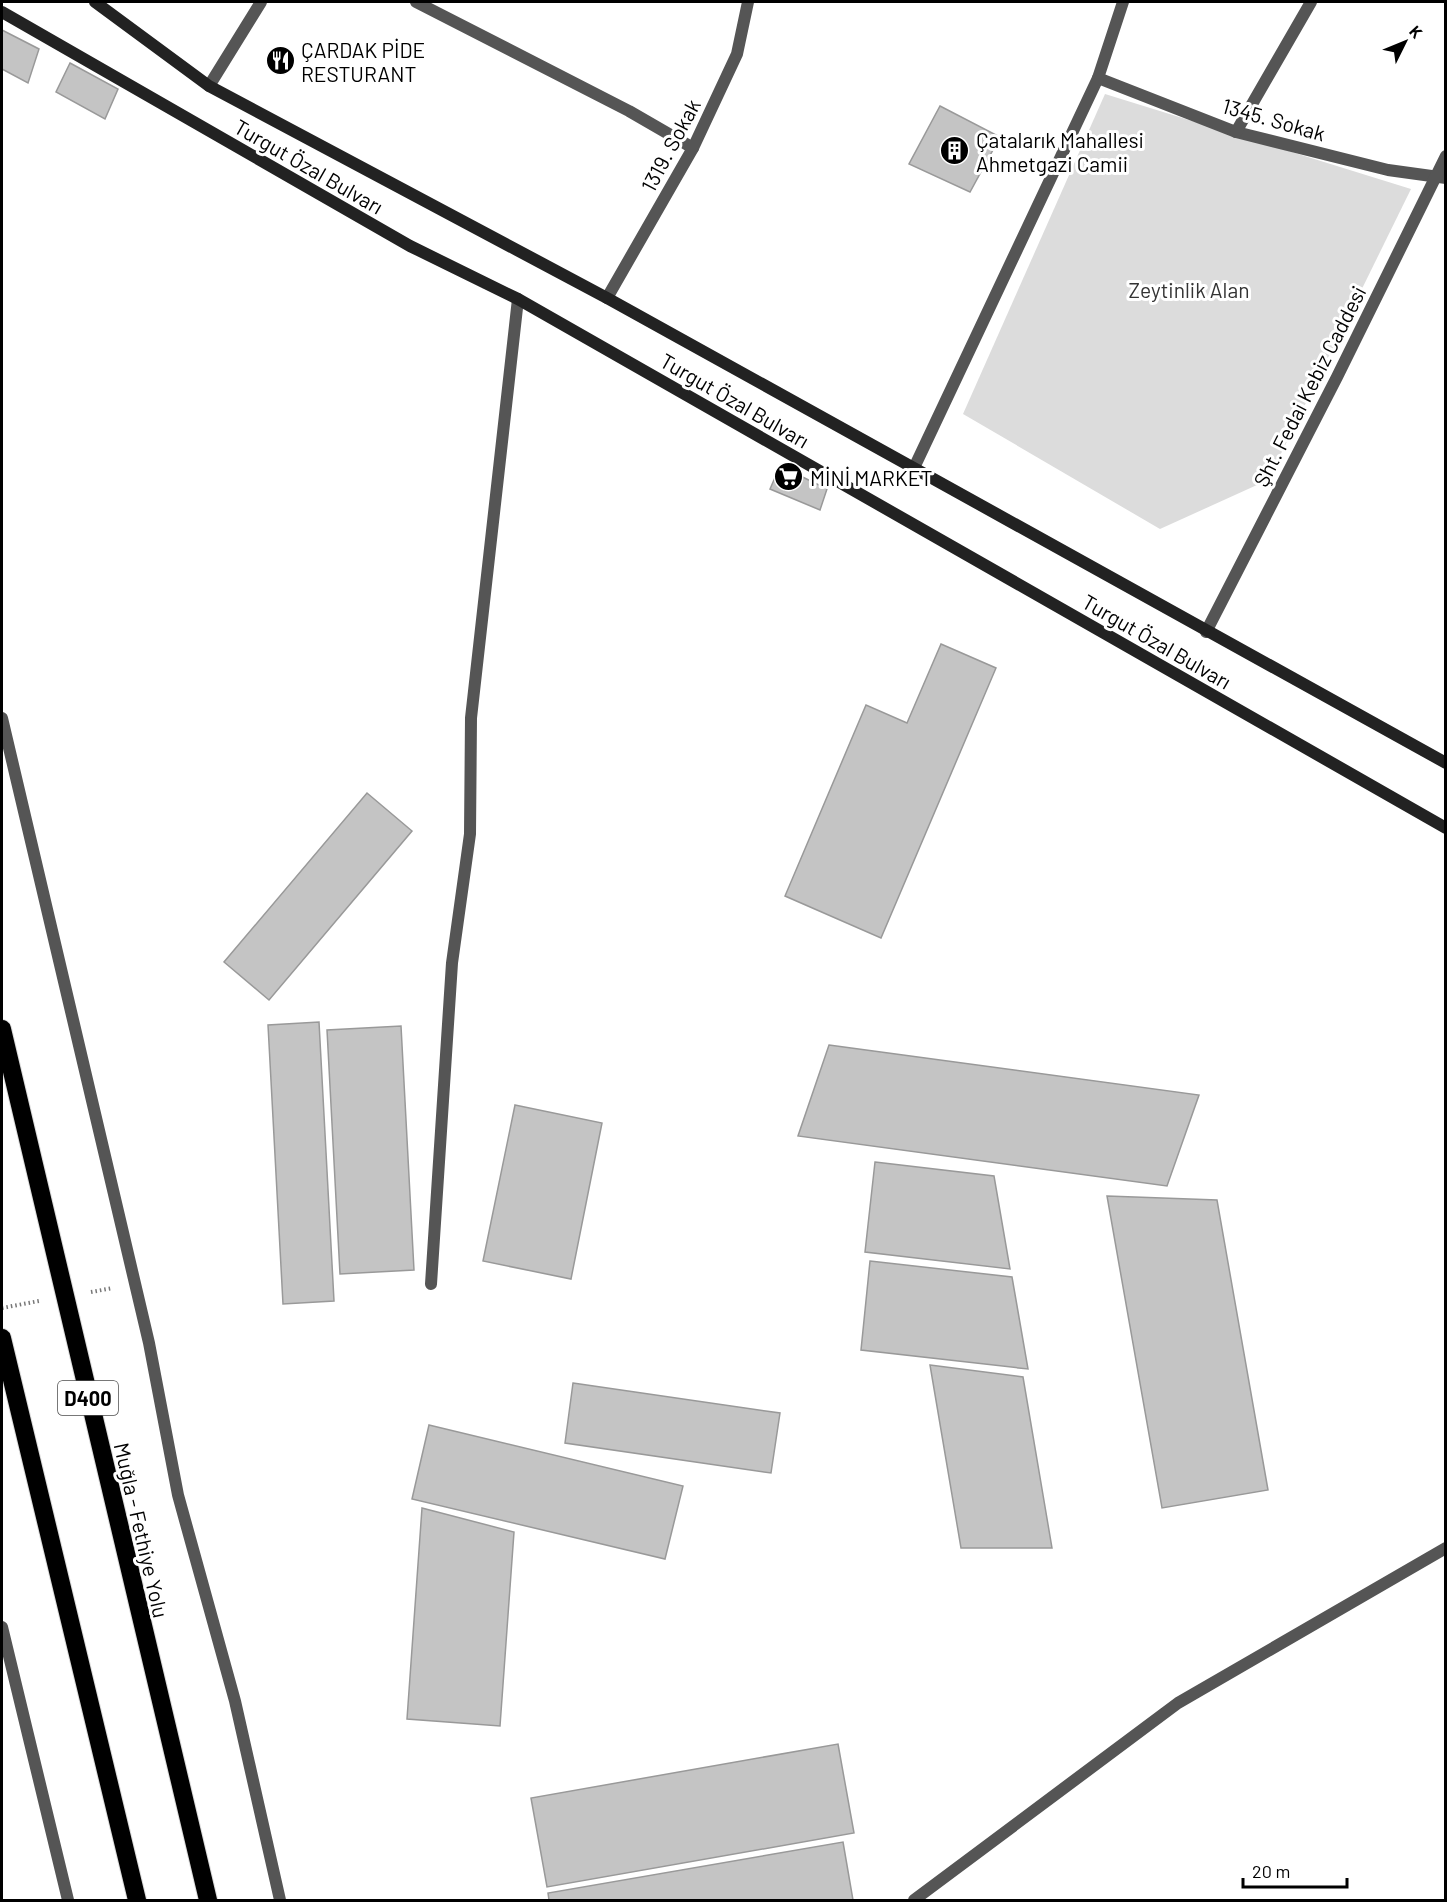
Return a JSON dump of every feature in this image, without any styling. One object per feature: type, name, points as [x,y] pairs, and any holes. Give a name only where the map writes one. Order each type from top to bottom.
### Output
[{"type":"highway","name":"Muğla - Fethiye Yolu","points":[[2,1029],[208,1900]]},
{"type":"highway","points":[[2,1338],[137,1900]]},
{"type":"main road","name":"Turgut Özal Bulvarı","points":[[95,2],[209,86],[607,298],[913,470],[1446,763]]},
{"type":"main road","name":"Turgut Özal Bulvarı","points":[[2,12],[410,246],[518,299],[1446,828]]},
{"type":"street","points":[[209,86],[261,2]]},
{"type":"street","points":[[416,2],[629,111],[693,148]]},
{"type":"street","name":"1319. Sokak","points":[[607,298],[693,148],[737,54],[748,2]]},
{"type":"street","points":[[913,470],[1098,78],[1124,2]]},
{"type":"street","points":[[1236,132],[1311,2]]},
{"type":"street","name":"1345. Sokak","points":[[1098,78],[1236,132],[1388,170],[1439,178]]},
{"type":"street","name":"Şht. Fedai Kebiz Caddesi","points":[[1206,632],[1439,178],[1446,156]]},
{"type":"street","points":[[431,1284],[452,963],[470,834],[471,718],[518,299]]},
{"type":"street","points":[[2,718],[149,1343],[178,1495],[235,1701],[280,1900]]},
{"type":"street","points":[[914,1900],[1178,1703],[1446,1548]]},
{"type":"street","points":[[2,1627],[68,1900]]},
{"type":"path","points":[[2,1308],[64,1297]]},
{"type":"green space","name":"Zeytinlik Alan","points":[[1105,94],[1411,189],[1268,480],[1160,529],[963,414]]},
{"type":"building","points":[[2,30],[39,49],[28,83],[2,69]]},
{"type":"building","points":[[70,63],[118,89],[105,119],[56,92]]},
{"type":"building","name":"Çatalarık Mahallesi Ahmetgazi Camii","points":[[940,106],[1000,137],[970,192],[909,164]]},
{"type":"building","name":"MİNİ MARKET","points":[[780,466],[827,489],[820,510],[770,489]]},
{"type":"building","points":[[941,644],[996,668],[881,938],[785,896],[866,705],[907,723]]},
{"type":"building","points":[[367,793],[412,831],[269,1000],[224,962]]},
{"type":"building","points":[[319,1022],[334,1301],[283,1304],[268,1025]]},
{"type":"building","points":[[401,1026],[414,1270],[340,1274],[327,1030]]},
{"type":"building","points":[[829,1045],[1199,1095],[1167,1186],[798,1136]]},
{"type":"building","points":[[515,1105],[602,1123],[571,1279],[483,1261]]},
{"type":"building","points":[[875,1162],[994,1176],[1010,1269],[865,1252]]},
{"type":"building","points":[[1107,1196],[1217,1200],[1268,1490],[1162,1508]]},
{"type":"building","points":[[870,1261],[1012,1277],[1028,1369],[861,1350]]},
{"type":"building","points":[[930,1365],[1023,1377],[1052,1548],[961,1548]]},
{"type":"building","points":[[573,1383],[780,1413],[771,1473],[565,1443]]},
{"type":"building","points":[[429,1425],[683,1486],[665,1559],[412,1499]]},
{"type":"building","points":[[422,1508],[514,1532],[500,1726],[407,1719]]},
{"type":"building","points":[[838,1744],[854,1833],[547,1887],[531,1798]]},
{"type":"building","points":[[843,1842],[853,1900],[549,1900],[548,1893]]},
{"type":"place","name":"ÇARDAK PİDE RESTURANT","points":[[280,61]]},
{"type":"place","name":"Çatalarık Mahallesi Ahmetgazi Camii","points":[[955,151]]},
{"type":"place","name":"MİNİ MARKET","points":[[789,477]]}]
